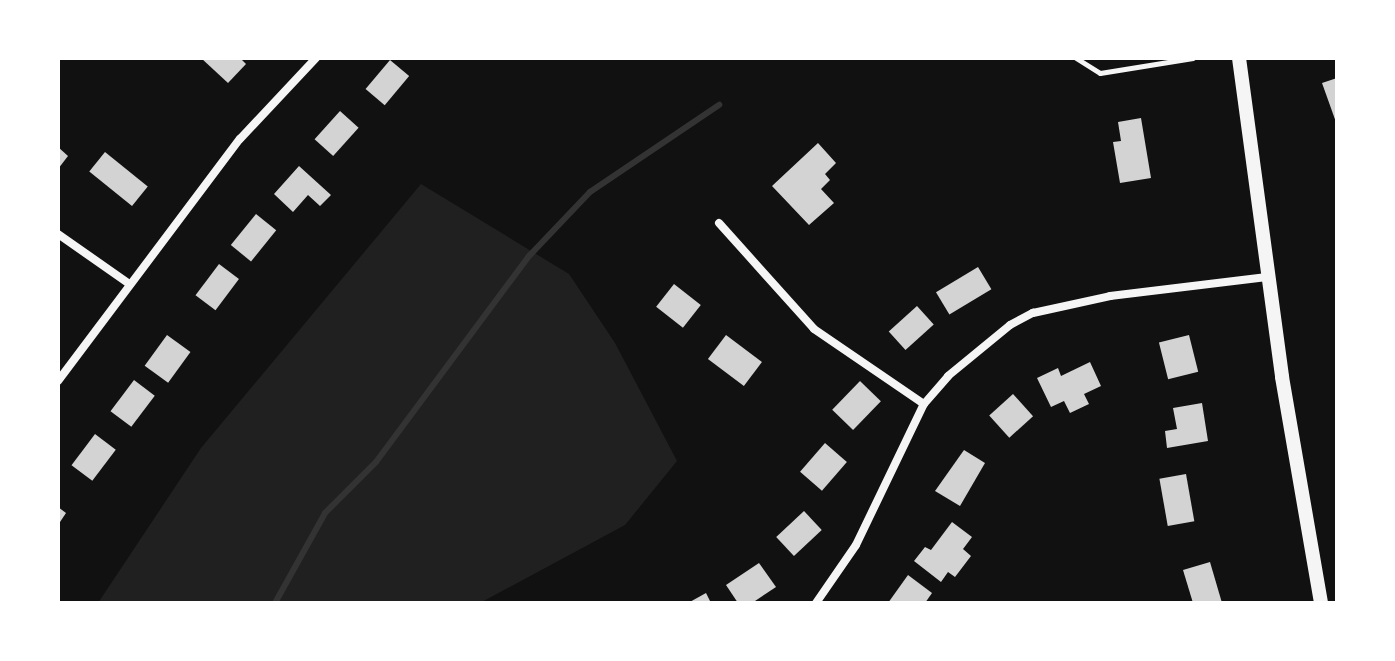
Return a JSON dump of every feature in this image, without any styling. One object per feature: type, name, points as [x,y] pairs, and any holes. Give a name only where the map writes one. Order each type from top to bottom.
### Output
[{"type":"main road","points":[[1239,58],[1267,277],[1321,603]]},
{"type":"street","points":[[58,381],[128,283],[240,139],[316,58]]},
{"type":"street","points":[[719,223],[814,329],[924,404]]},
{"type":"street","points":[[58,234],[128,283]]},
{"type":"street","points":[[816,603],[856,545],[924,404],[981,347],[1033,313],[1110,296],[1267,277]]},
{"type":"lane","points":[[1076,58],[1100,73],[1193,58]]},
{"type":"shaded area","points":[[421,184],[569,274],[615,343],[677,461],[625,525],[480,603],[98,603],[201,448]]},
{"type":"building","points":[[201,58],[240,58],[246,64],[228,83]]},
{"type":"building","points":[[390,60],[409,76],[385,105],[366,89]]},
{"type":"building","points":[[1337,78],[1337,125],[1322,83]]},
{"type":"building","points":[[340,111],[359,128],[333,156],[315,139]]},
{"type":"building","points":[[1141,118],[1151,178],[1120,183],[1113,142],[1121,141],[1118,122]]},
{"type":"building","points":[[818,143],[836,163],[825,174],[830,180],[821,189],[834,203],[809,225],[772,186]]},
{"type":"building","points":[[58,147],[68,156],[58,169]]},
{"type":"building","points":[[105,152],[148,187],[132,206],[89,171]]},
{"type":"building","points":[[299,166],[331,195],[320,206],[308,195],[293,212],[274,194]]},
{"type":"building","points":[[256,214],[276,230],[251,261],[231,245]]},
{"type":"building","points":[[219,264],[239,279],[215,310],[196,295]]},
{"type":"building","points":[[978,267],[991,289],[949,315],[936,292]]},
{"type":"building","points":[[674,284],[701,305],[683,328],[656,307]]},
{"type":"building","points":[[917,306],[934,325],[905,350],[889,331]]},
{"type":"building","points":[[167,335],[190,352],[168,383],[145,366]]},
{"type":"building","points":[[726,335],[762,362],[744,386],[708,359]]},
{"type":"building","points":[[1189,335],[1198,372],[1168,379],[1159,342]]},
{"type":"building","points":[[1090,362],[1101,386],[1084,394],[1089,404],[1070,413],[1064,401],[1051,407],[1037,378],[1058,368],[1061,376]]},
{"type":"building","points":[[134,380],[155,396],[131,427],[111,411]]},
{"type":"building","points":[[860,381],[881,401],[853,430],[832,410]]},
{"type":"building","points":[[1013,394],[1033,416],[1009,438],[989,415]]},
{"type":"building","points":[[1202,403],[1208,441],[1167,448],[1165,431],[1177,429],[1173,408]]},
{"type":"building","points":[[95,434],[116,450],[92,481],[72,465]]},
{"type":"building","points":[[825,443],[847,462],[822,491],[800,472]]},
{"type":"building","points":[[964,450],[985,463],[960,506],[935,491]]},
{"type":"building","points":[[1186,474],[1194,521],[1168,526],[1159,479]]},
{"type":"building","points":[[58,507],[66,513],[58,525]]},
{"type":"building","points":[[804,511],[822,530],[794,556],[776,537]]},
{"type":"building","points":[[952,522],[972,537],[963,549],[971,556],[955,577],[948,572],[941,582],[914,561],[925,547],[931,550]]},
{"type":"building","points":[[1210,562],[1222,603],[1193,603],[1183,570]]},
{"type":"building","points":[[759,563],[776,587],[752,603],[738,603],[726,585]]},
{"type":"building","points":[[908,575],[932,593],[925,603],[888,603]]},
{"type":"building","points":[[706,593],[711,603],[688,603]]},
{"type":"waterway","points":[[275,603],[325,513],[376,462],[530,255],[590,192],[719,105]]}]
